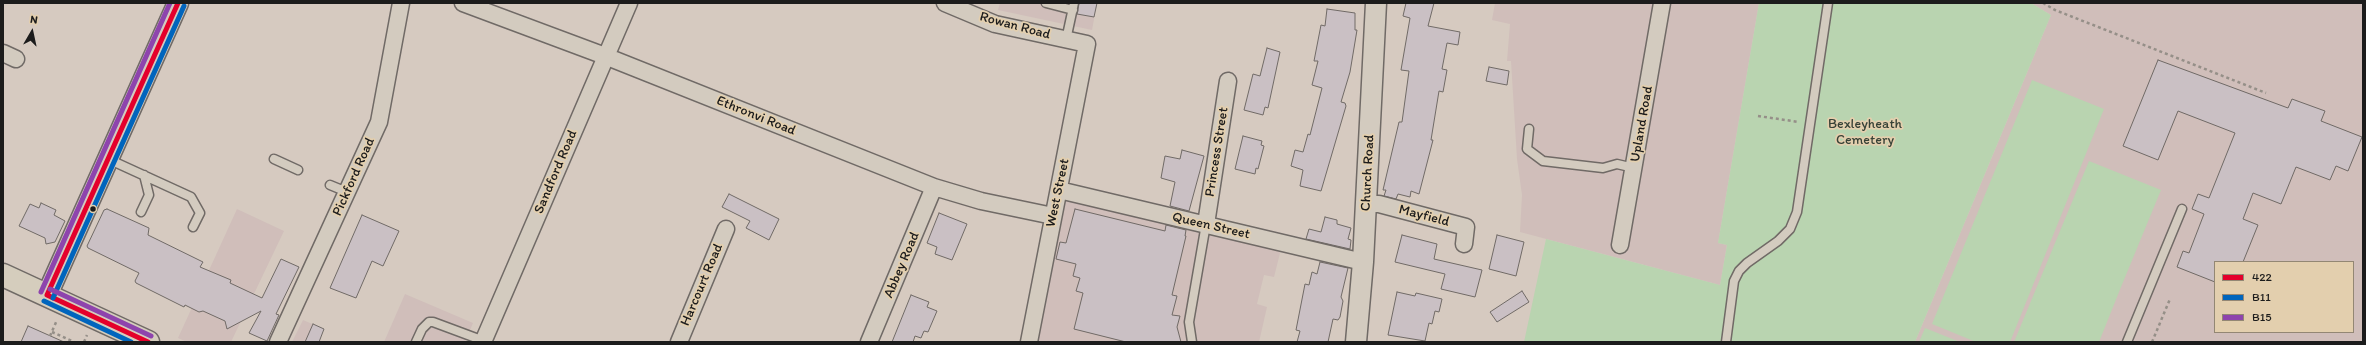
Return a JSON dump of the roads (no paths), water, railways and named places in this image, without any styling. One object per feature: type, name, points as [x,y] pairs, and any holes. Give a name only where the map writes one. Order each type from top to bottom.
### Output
[{"type":"main road","points":[[3,275],[148,342]]},
{"type":"street","points":[[47,295],[178,3]]},
{"type":"street","name":"Pickford Road","points":[[278,342],[379,122],[401,3]]},
{"type":"street","name":"Ethronvi Road","points":[[463,3],[605,56],[934,187],[981,202],[1053,216]]},
{"type":"street","name":"Sandford Road","points":[[484,342],[605,56],[629,3]]},
{"type":"street","name":"Rowan Road","points":[[945,3],[995,24],[1087,44]]},
{"type":"street","name":"Church Road","points":[[1359,341],[1375,3]]},
{"type":"street","name":"Upland Road","points":[[1620,245],[1662,3]]},
{"type":"street","name":"West Street","points":[[1029,342],[1087,44]]},
{"type":"street","name":"Princess Street","points":[[1206,224],[1228,81]]},
{"type":"street","name":"Abbey Road","points":[[869,342],[934,187]]},
{"type":"street","name":"Queen Street","points":[[1059,190],[1363,262]]},
{"type":"street","name":"Mayfield","points":[[1366,204],[1379,204],[1466,227],[1464,244]]},
{"type":"street","name":"Harcourt Road","points":[[679,342],[726,228]]},
{"type":"lane","points":[[1046,3],[1074,6],[1066,40]]},
{"type":"lane","points":[[1726,342],[1734,281],[1739,271],[1747,263],[1778,241],[1790,229],[1797,212],[1828,3]]},
{"type":"lane","points":[[1530,129],[1527,149],[1543,161],[1603,168],[1617,164],[1634,168]]},
{"type":"lane","points":[[108,159],[191,197],[200,213],[193,227]]},
{"type":"lane","points":[[274,159],[298,170]]},
{"type":"lane","points":[[141,212],[149,195],[144,175]]},
{"type":"lane","points":[[330,185],[347,192]]},
{"type":"lane","points":[[2127,342],[2182,209]]},
{"type":"lane","name":"Princess Street","points":[[1192,342],[1189,322],[1206,224]]},
{"type":"lane","points":[[416,342],[422,329],[433,322],[484,342]]},
{"type":"park label","name":"Bexleyheath Cemetery","points":[[1865,132]]}]
